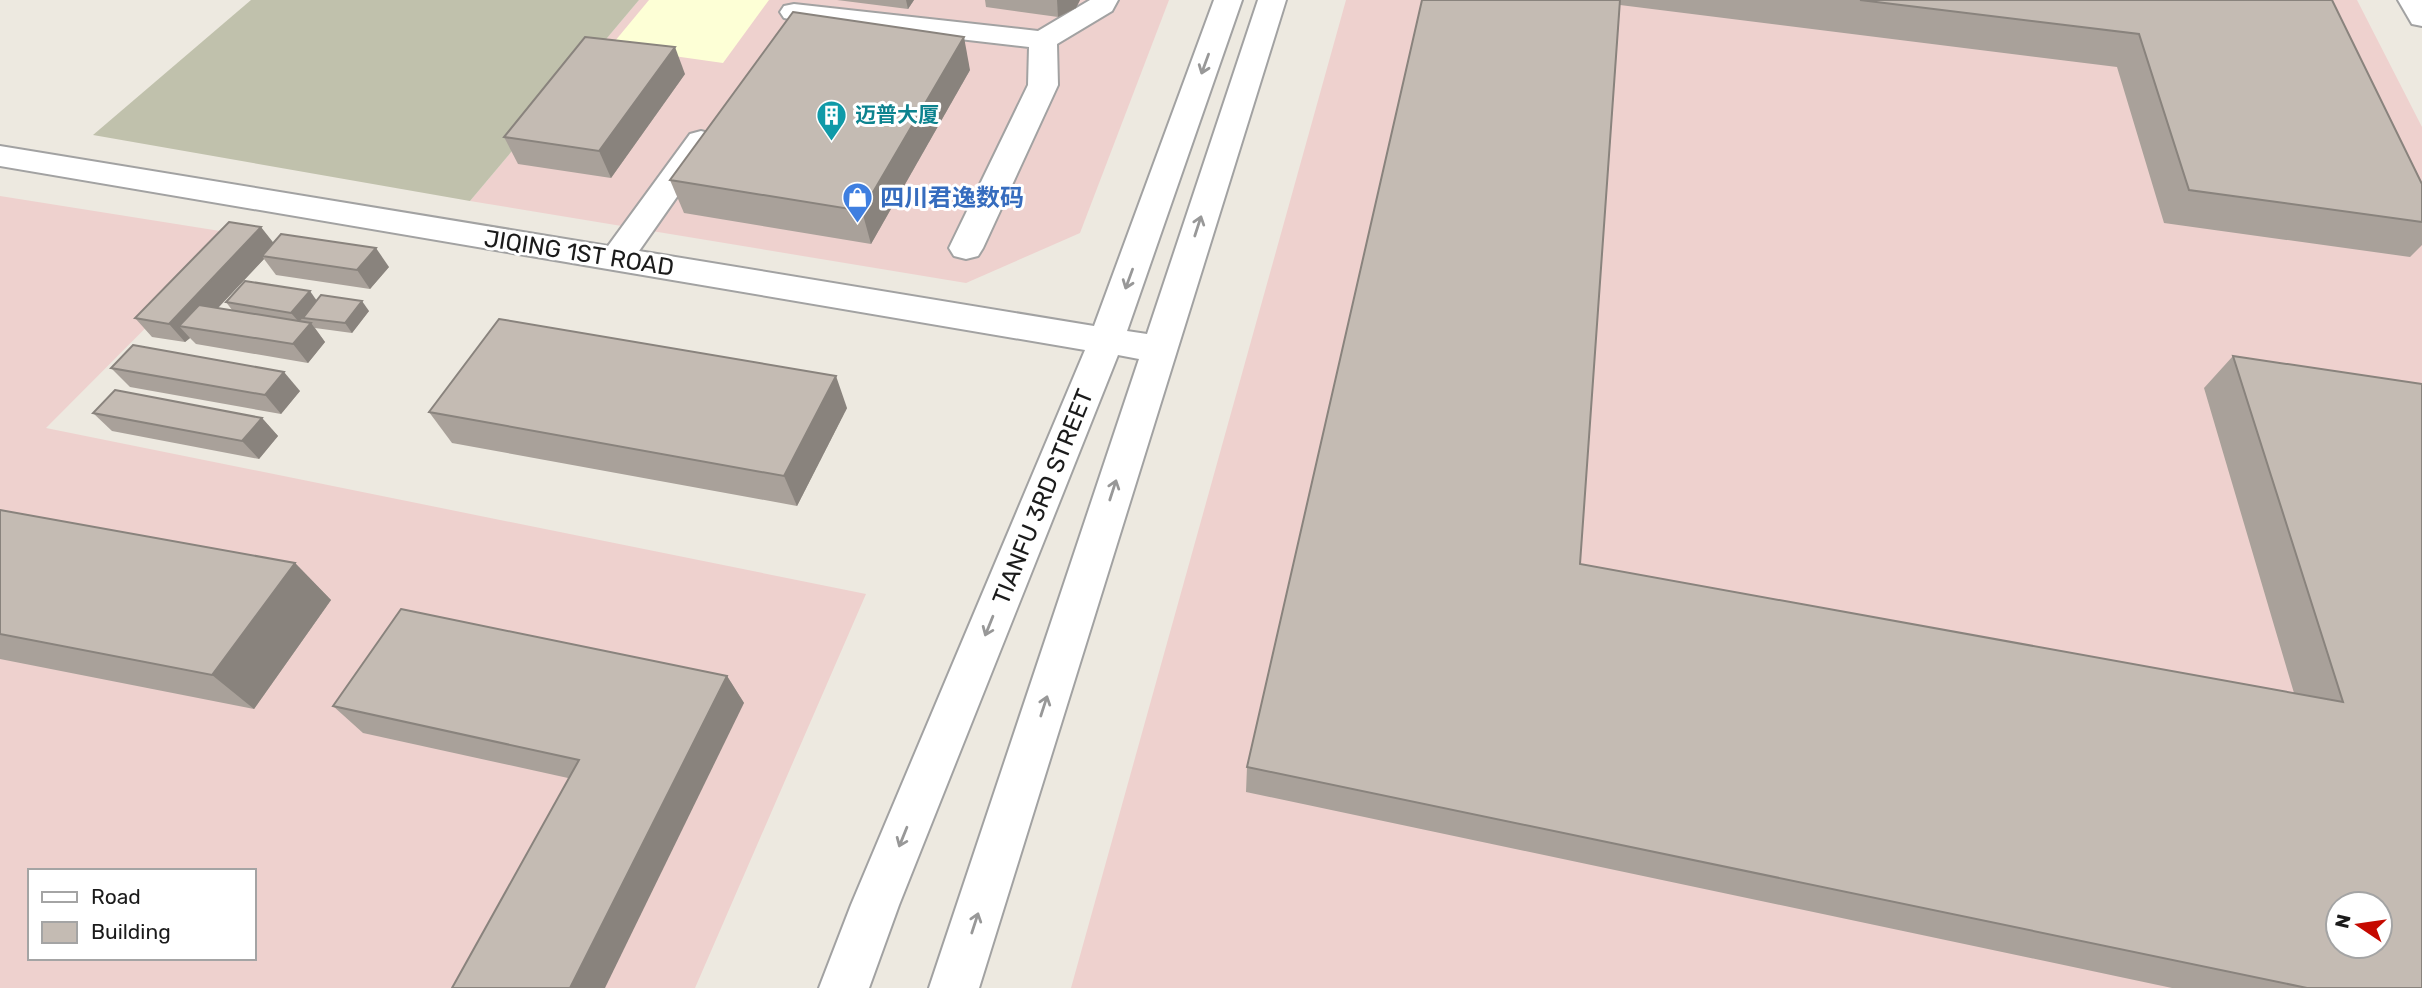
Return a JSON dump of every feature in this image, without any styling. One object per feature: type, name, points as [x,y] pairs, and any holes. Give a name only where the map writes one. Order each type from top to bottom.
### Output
[{"type":"street","points":[[791,15],[1042,40],[1102,5],[1104,0]]},
{"type":"street","name":"TIANFU 3RD STREET","points":[[844,988],[875,905],[1106,341],[1228,0]]},
{"type":"street","points":[[954,988],[1272,0]]},
{"type":"street","points":[[2412,0],[2422,18]]},
{"type":"street","points":[[967,248],[1043,85],[1042,40]]},
{"type":"street","points":[[616,259],[721,113]]},
{"type":"street","name":"JIQING 1ST ROAD","points":[[0,156],[1158,349]]},
{"type":"shaded area","points":[[251,0],[639,0],[470,201],[93,135]]},
{"type":"shaded area","points":[[639,0],[1169,0],[1080,233],[966,283],[470,201]]},
{"type":"shaded area","points":[[649,0],[769,0],[723,63],[610,47]]},
{"type":"shaded area","points":[[1346,0],[2357,0],[2422,127],[2422,988],[1071,988]]},
{"type":"shaded area","points":[[0,196],[239,234],[46,428],[866,594],[695,988],[0,988]]},
{"type":"building","points":[[1422,0],[1620,0],[1580,564],[2343,702],[2233,356],[2422,384],[2422,988],[2307,988],[1247,767]]},
{"type":"building","points":[[1860,0],[2332,0],[2422,184],[2422,222],[2189,190],[2139,34]]},
{"type":"building","name":"迈普大厦","points":[[793,12],[964,37],[862,211],[670,180]]},
{"type":"building","points":[[585,37],[675,47],[599,151],[504,137]]},
{"type":"building","points":[[229,222],[261,227],[169,324],[135,318]]},
{"type":"building","points":[[281,234],[376,248],[357,270],[262,256]]},
{"type":"building","points":[[245,281],[310,291],[291,313],[226,302]]},
{"type":"building","points":[[321,295],[362,301],[345,323],[303,318]]},
{"type":"building","points":[[199,305],[311,323],[293,344],[179,326]]},
{"type":"building","points":[[499,319],[836,376],[784,476],[429,412]]},
{"type":"building","points":[[133,345],[284,372],[265,395],[111,368]]},
{"type":"building","points":[[115,390],[262,418],[242,441],[93,413]]},
{"type":"building","points":[[0,510],[295,563],[212,675],[0,634]]},
{"type":"building","points":[[401,609],[727,676],[570,988],[452,988],[579,760],[333,706]]},
{"type":"place","name":"迈普大厦","points":[[832,142]]},
{"type":"place","name":"四川君逸数码","points":[[857,225]]}]
